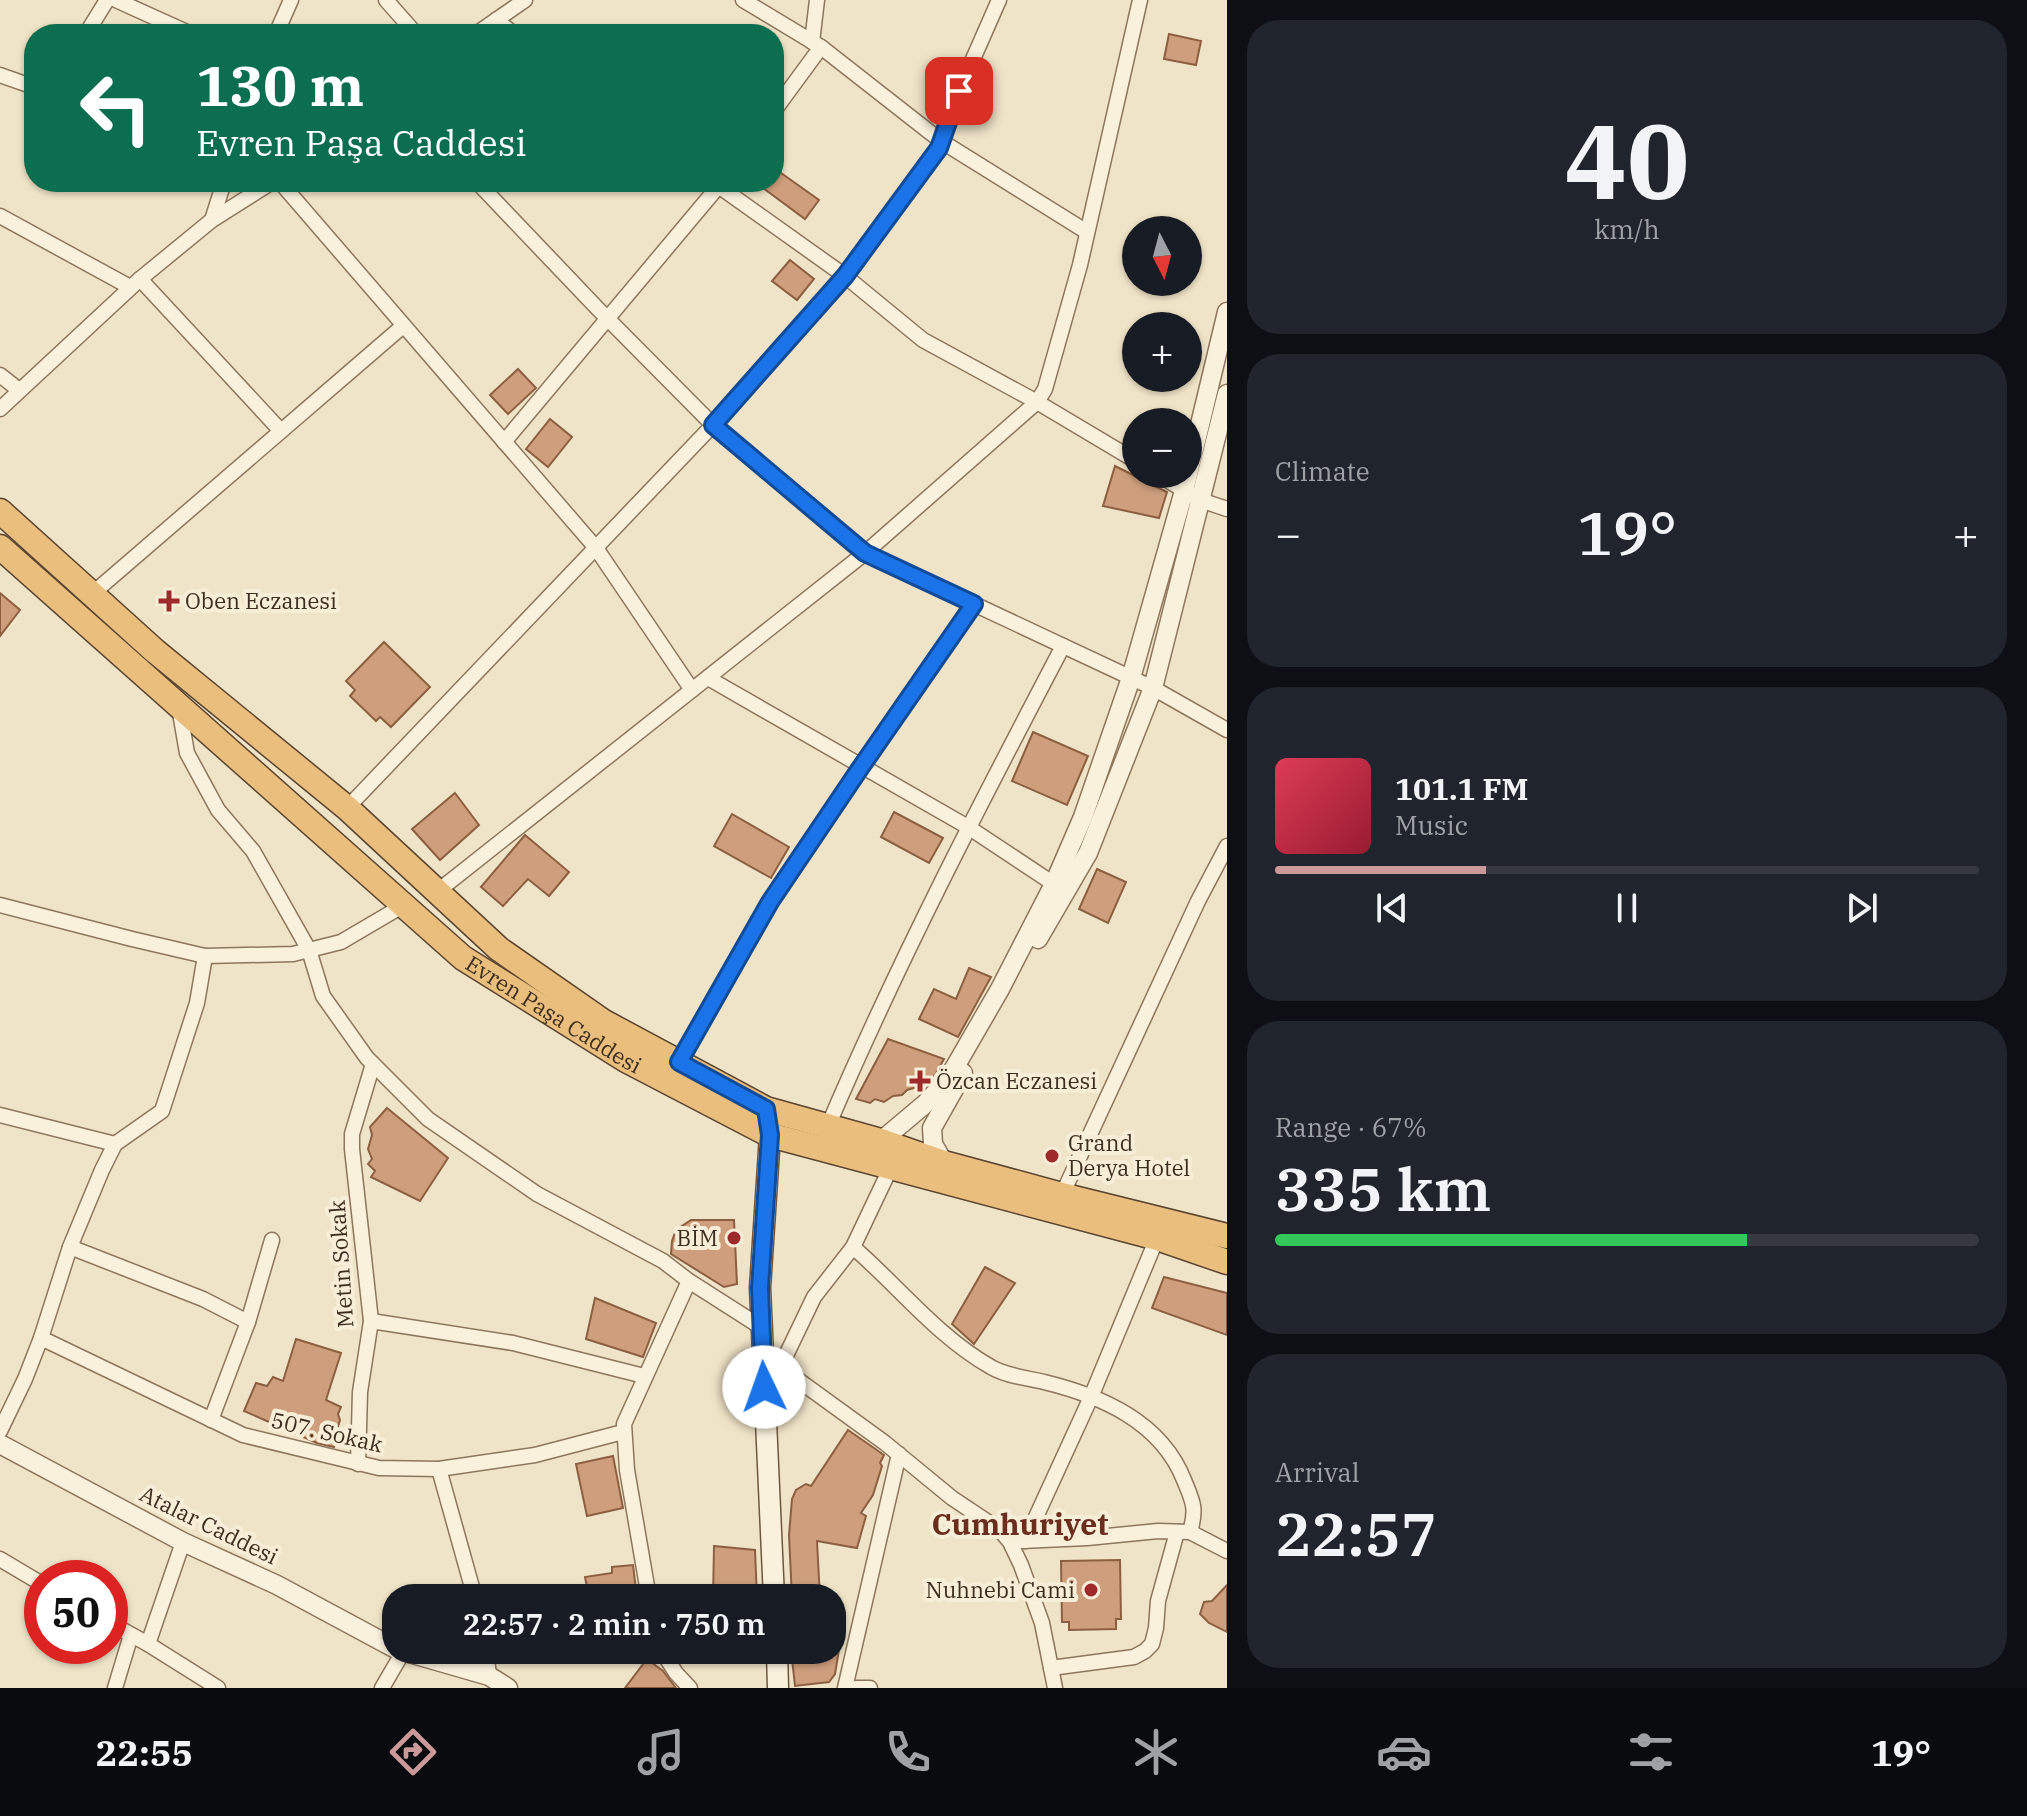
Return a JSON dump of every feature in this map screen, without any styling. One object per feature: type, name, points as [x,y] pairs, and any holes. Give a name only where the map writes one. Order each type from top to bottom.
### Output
[{"type":"highway","name":"Evren Paşa Caddesi","points":[[0,511],[155,651],[347,808],[499,949],[604,1022],[766,1109],[881,1141],[944,1163],[1227,1236]]},
{"type":"highway","name":"Evren Paşa Caddesi","points":[[0,547],[463,958],[626,1060],[770,1135],[1157,1238],[1227,1262]]},
{"type":"main road","points":[[766,1109],[770,1135],[760,1288],[761,1327],[771,1362],[774,1584]]},
{"type":"main road","points":[[777,1664],[778,1688]]},
{"type":"street","points":[[92,24],[107,0]]},
{"type":"street","points":[[116,0],[169,24]]},
{"type":"street","points":[[280,24],[291,0]]},
{"type":"street","points":[[386,0],[407,24]]},
{"type":"street","points":[[490,24],[525,0]]},
{"type":"street","points":[[743,0],[782,24]]},
{"type":"street","points":[[784,95],[816,45],[817,0]]},
{"type":"street","points":[[347,808],[713,425],[845,276],[939,148],[959,91],[999,0]]},
{"type":"street","points":[[438,891],[865,553],[1037,402],[1045,389],[1080,265],[1140,0]]},
{"type":"street","points":[[496,20],[501,24]]},
{"type":"street","points":[[784,25],[816,45],[941,141],[1087,232]]},
{"type":"street","points":[[0,75],[24,83]]},
{"type":"street","points":[[212,220],[221,192]]},
{"type":"street","points":[[0,409],[135,283],[212,220],[256,192]]},
{"type":"street","points":[[289,192],[596,548],[692,690]]},
{"type":"street","points":[[487,192],[713,425],[865,553],[1153,688],[1227,730]]},
{"type":"street","points":[[504,442],[711,192]]},
{"type":"street","points":[[729,192],[845,276],[923,340],[1122,453]]},
{"type":"street","points":[[0,216],[135,283],[281,431]]},
{"type":"street","points":[[944,1163],[933,1144],[932,1128],[1088,853],[1153,688],[1227,312]]},
{"type":"street","points":[[92,594],[403,326]]},
{"type":"street","points":[[0,375],[19,390]]},
{"type":"street","points":[[881,1141],[925,1104],[948,1079],[1000,989],[1054,884],[1083,817],[1227,394]]},
{"type":"street","points":[[1180,488],[1227,509]]},
{"type":"street","points":[[679,1062],[770,902],[974,604]]},
{"type":"street","points":[[828,1126],[860,1051],[968,827],[1063,646]]},
{"type":"street","points":[[708,678],[968,827],[1054,884]]},
{"type":"street","points":[[179,705],[187,753],[218,810],[253,851],[309,950],[323,996],[373,1064],[428,1119],[537,1194],[663,1261],[761,1327]]},
{"type":"street","points":[[1062,1195],[1198,901],[1227,846]]},
{"type":"street","points":[[0,905],[205,956],[293,954],[341,942],[404,905]]},
{"type":"street","points":[[0,1431],[41,1338],[91,1193],[115,1144],[162,1111],[197,1003],[205,956]]},
{"type":"street","name":"Metin Sokak","points":[[358,1464],[360,1392],[371,1321],[352,1134],[373,1064]]},
{"type":"street","points":[[0,1115],[115,1144]]},
{"type":"street","points":[[891,1167],[853,1247],[814,1297],[771,1362],[899,1454],[952,1498],[1018,1542],[1158,1531],[1184,1532],[1227,1551]]},
{"type":"street","points":[[1055,1688],[1042,1623],[1018,1542],[1091,1397],[1157,1238]]},
{"type":"street","points":[[211,1420],[248,1322],[272,1240]]},
{"type":"street","points":[[70,1247],[203,1299],[248,1322]]},
{"type":"street","points":[[853,1247],[963,1349],[995,1370],[1070,1388],[1120,1409],[1152,1432],[1177,1464],[1195,1516],[1184,1532],[1158,1601],[1152,1644],[1134,1657],[1051,1668]]},
{"type":"street","points":[[647,1584],[627,1470],[624,1424],[689,1281]]},
{"type":"street","points":[[371,1321],[513,1343],[644,1376]]},
{"type":"street","name":"507. Sokak","points":[[41,1338],[243,1435],[379,1468],[439,1469],[535,1455],[623,1432]]},
{"type":"street","name":"Atalar Caddesi","points":[[0,1444],[183,1542],[277,1585],[382,1641]]},
{"type":"street","points":[[845,1688],[899,1454]]},
{"type":"street","points":[[439,1469],[471,1584]]},
{"type":"street","points":[[148,1644],[183,1542]]},
{"type":"street","points":[[0,1559],[24,1573]]},
{"type":"street","points":[[128,1633],[218,1688]]},
{"type":"street","points":[[115,1688],[131,1635]]},
{"type":"street","points":[[382,1688],[393,1664]]},
{"type":"street","name":"Atalar Caddesi","points":[[447,1664],[489,1676],[508,1688]]},
{"type":"street","points":[[488,1664],[489,1676]]},
{"type":"street","points":[[670,1664],[690,1688]]},
{"type":"street","points":[[856,1688],[870,1688]]},
{"type":"building","points":[[1169,34],[1201,41],[1196,65],[1164,59]]},
{"type":"building","points":[[784,175],[819,200],[805,219],[769,192],[784,192]]},
{"type":"building","points":[[790,260],[814,279],[797,300],[772,281]]},
{"type":"building","points":[[518,369],[536,388],[508,414],[490,395]]},
{"type":"building","points":[[550,419],[572,437],[548,467],[526,449]]},
{"type":"building","points":[[1115,466],[1122,470],[1122,488],[1159,488],[1167,492],[1159,518],[1103,506]]},
{"type":"building","points":[[0,593],[20,610],[0,636]]},
{"type":"building","points":[[384,642],[430,687],[391,727],[380,717],[376,721],[350,696],[355,690],[346,681]]},
{"type":"building","points":[[1033,732],[1088,756],[1067,805],[1012,781]]},
{"type":"building","points":[[455,793],[479,825],[440,860],[412,829]]},
{"type":"building","points":[[894,812],[943,838],[929,863],[881,837]]},
{"type":"building","points":[[732,814],[789,847],[771,878],[714,846]]},
{"type":"building","points":[[525,835],[569,872],[549,896],[528,879],[503,906],[481,887]]},
{"type":"building","points":[[1097,869],[1126,882],[1108,923],[1079,909]]},
{"type":"building","points":[[969,968],[991,977],[958,1037],[919,1019],[934,989],[956,999]]},
{"type":"building","points":[[888,1039],[944,1059],[935,1075],[902,1095],[884,1102],[875,1099],[870,1103],[856,1099]]},
{"type":"building","points":[[387,1108],[448,1158],[420,1201],[371,1177],[375,1171],[368,1164],[372,1159],[368,1149],[372,1135],[370,1127]]},
{"type":"building","points":[[691,1220],[734,1220],[737,1284],[724,1287],[671,1254],[676,1230]]},
{"type":"building","points":[[985,1267],[1015,1283],[974,1344],[952,1324]]},
{"type":"building","points":[[1164,1277],[1227,1293],[1227,1335],[1152,1308]]},
{"type":"building","points":[[595,1298],[656,1323],[643,1357],[586,1339]]},
{"type":"building","points":[[296,1339],[341,1353],[326,1400],[341,1407],[336,1433],[338,1439],[334,1447],[317,1443],[244,1411],[256,1383],[267,1386],[273,1377],[283,1381]]},
{"type":"building","points":[[848,1430],[884,1455],[873,1495],[861,1513],[866,1516],[857,1548],[817,1541],[819,1584],[791,1584],[789,1535],[792,1499],[796,1490],[806,1484],[811,1486]]},
{"type":"building","points":[[613,1456],[623,1508],[587,1516],[576,1464]]},
{"type":"building","points":[[714,1546],[755,1550],[756,1584],[713,1584]]},
{"type":"building","name":"Nuhnebi Cami","points":[[1120,1560],[1121,1619],[1116,1619],[1116,1629],[1069,1630],[1069,1622],[1062,1622],[1061,1561]]},
{"type":"building","points":[[633,1565],[635,1584],[586,1584],[585,1577],[612,1573],[612,1567]]},
{"type":"building","points":[[1227,1585],[1227,1632],[1209,1623],[1200,1614],[1204,1602],[1212,1601]]},
{"type":"building","points":[[643,1664],[654,1664],[676,1688],[625,1688]]},
{"type":"building","points":[[793,1664],[837,1664],[829,1682],[795,1686]]},
{"type":"place","name":"Oben Eczanesi","points":[[169,601]]},
{"type":"place","name":"Özcan Eczanesi","points":[[920,1081]]},
{"type":"place","name":"Grand Derya Hotel","points":[[1052,1156]]},
{"type":"place","name":"BİM","points":[[734,1238]]},
{"type":"place","name":"Nuhnebi Cami","points":[[1091,1590]]},
{"type":"district","name":"Cumhuriyet","points":[[1020,1525]]},
{"type":"route","points":[[764,1387],[760,1288],[770,1135],[766,1109],[679,1062],[770,902],[974,604],[865,553],[713,425],[845,276],[939,148],[959,91]]}]
